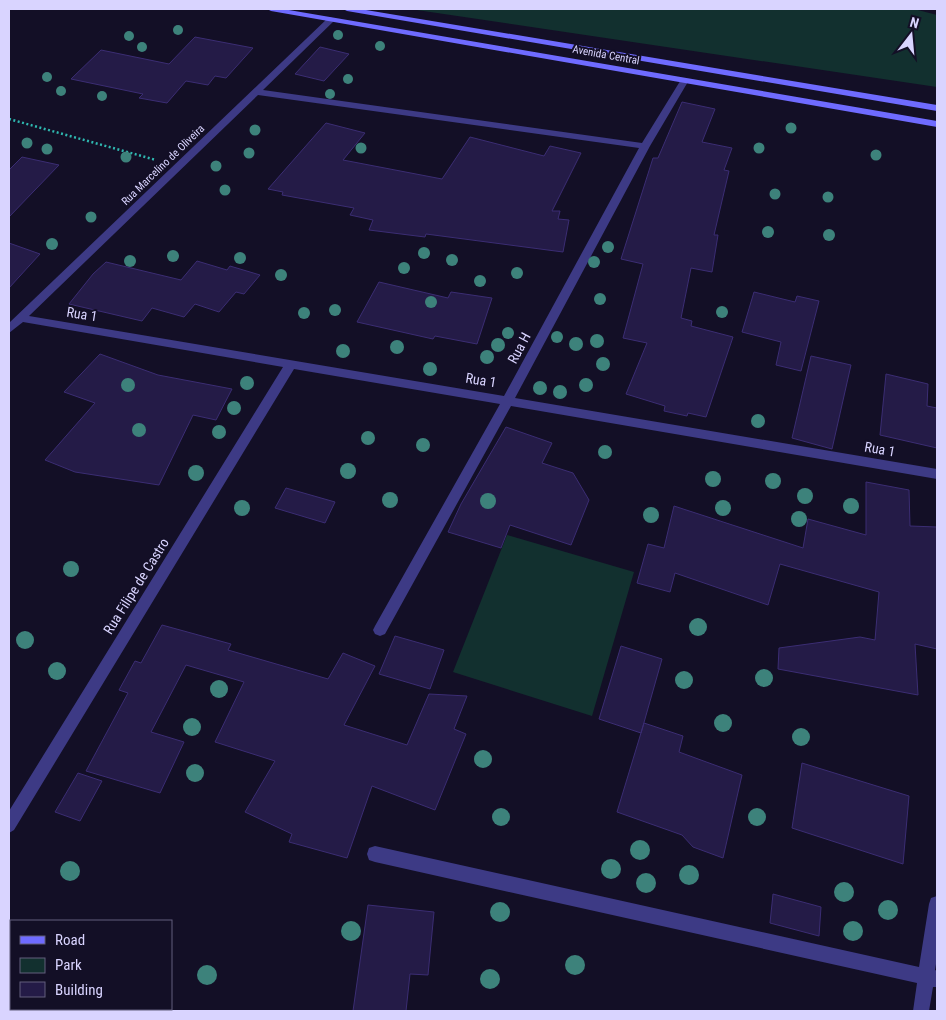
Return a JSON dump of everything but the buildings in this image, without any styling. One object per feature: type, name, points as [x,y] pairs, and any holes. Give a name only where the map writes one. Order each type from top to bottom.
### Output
[{"type":"main road","name":"Avenida Central","points":[[271,9],[937,124]]},
{"type":"main road","name":"Avenida Central","points":[[347,9],[937,108]]},
{"type":"street","name":"Rua Marcelino de Oliveira","points":[[9,328],[332,19]]},
{"type":"street","name":"Rua H","points":[[380,630],[508,400],[645,146],[685,80]]},
{"type":"street","points":[[255,92],[645,146]]},
{"type":"street","name":"Rua 1","points":[[20,318],[937,474]]},
{"type":"street","name":"Rua Filipe de Castro","points":[[9,825],[292,364]]},
{"type":"street","points":[[375,854],[932,978]]},
{"type":"street","points":[[921,1011],[932,978],[937,904]]},
{"type":"path","points":[[9,120],[178,166]]},
{"type":"green space","points":[[410,9],[914,9],[937,15],[937,87]]},
{"type":"green space","points":[[507,535],[634,572],[592,716],[453,672]]}]
